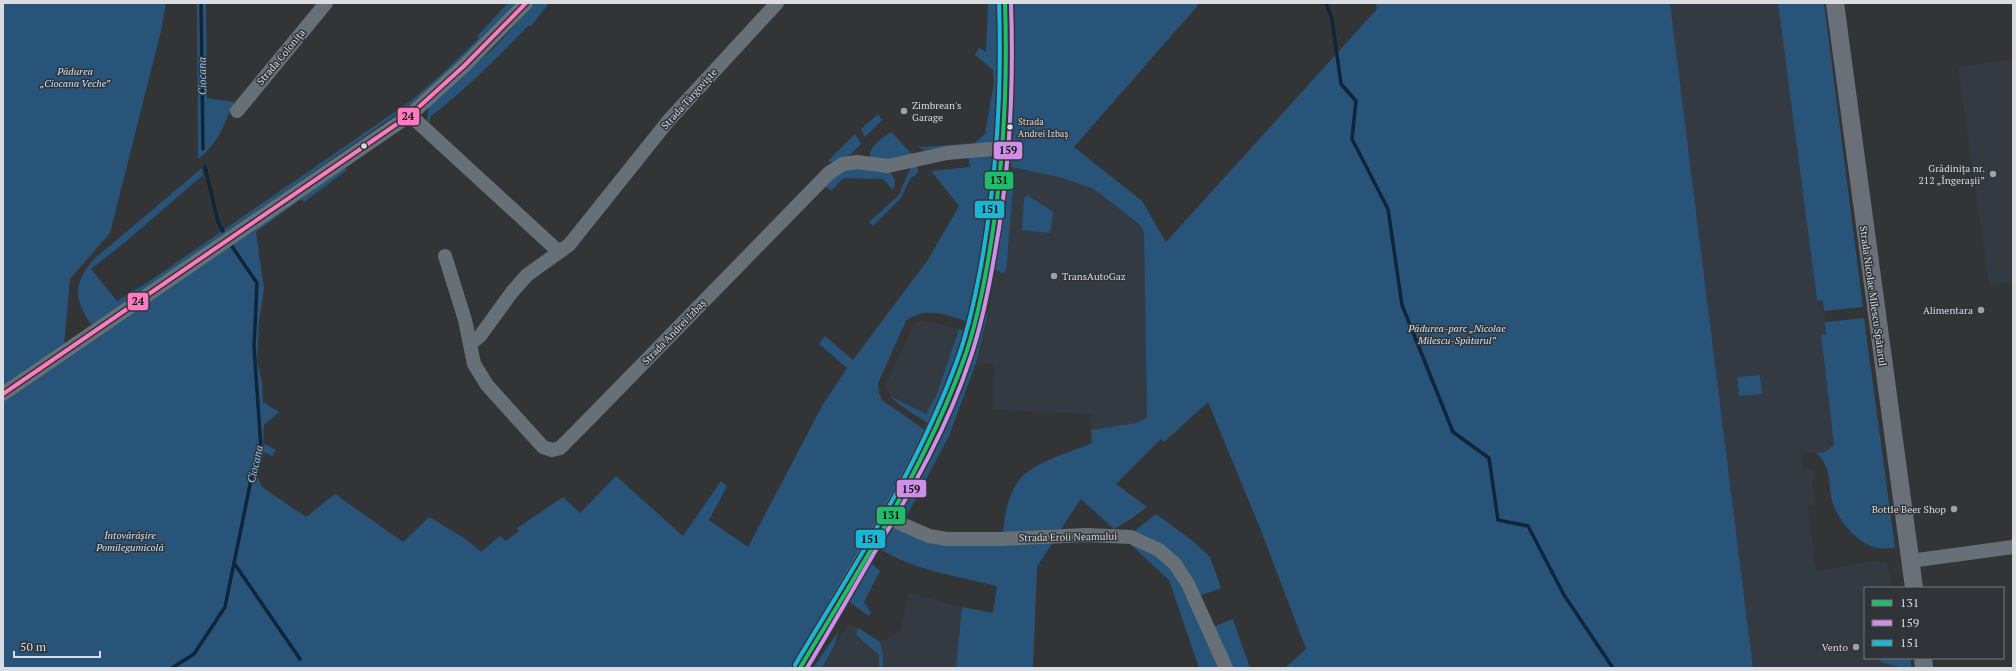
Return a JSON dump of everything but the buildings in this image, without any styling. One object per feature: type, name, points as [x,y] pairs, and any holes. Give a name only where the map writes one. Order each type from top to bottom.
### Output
[{"type":"main road","points":[[800,668],[888,518],[934,432],[966,351],[982,293],[992,238],[1003,148],[1008,61],[1005,3]]},
{"type":"main road","name":"Strada Nicolae Milescu Spătarul","points":[[1835,3],[1914,587]]},
{"type":"street","name":"Strada Colonița","points":[[237,111],[326,3]]},
{"type":"street","points":[[3,394],[410,115],[464,66],[526,3]]},
{"type":"street","name":"Strada Târgoviște","points":[[471,343],[480,336],[512,292],[527,275],[560,252],[573,240],[669,120],[776,3]]},
{"type":"street","points":[[410,115],[560,252]]},
{"type":"street","name":"Strada Andrei Izbaș","points":[[445,256],[465,320],[471,343],[474,364],[487,385],[543,447],[552,450],[560,448],[829,173],[843,164],[857,162],[888,166],[947,153],[1003,148]]},
{"type":"street","name":"Strada Eroii Neamului","points":[[888,518],[929,536],[947,539],[999,540],[1086,535],[1131,537],[1159,550],[1175,564],[1188,584],[1226,668]]},
{"type":"street","points":[[1910,561],[2013,547]]},
{"type":"shaded area","points":[[1670,3],[1778,3],[1817,300],[1823,301],[1827,334],[1821,335],[1834,445],[1825,452],[1801,454],[1803,470],[1810,469],[1814,473],[1815,480],[1812,480],[1815,505],[1808,506],[1815,565],[1817,571],[1872,561],[1887,563],[1892,587],[1864,587],[1864,659],[1904,659],[1905,668],[1753,668]]},
{"type":"shaded area","name":"Grădinița nr. 212 „Îngerașii”","points":[[2013,59],[2013,282],[1989,285],[1958,67]]},
{"type":"shaded area","name":"TransAutoGaz","points":[[1011,167],[1062,178],[1094,189],[1139,224],[1144,232],[1147,418],[1136,423],[1091,430],[1091,414],[993,410],[994,364],[976,363],[988,313]]},
{"type":"shaded area","points":[[921,320],[959,329],[936,396],[926,414],[890,396],[885,386],[914,324]]},
{"type":"shaded area","points":[[909,593],[962,607],[956,668],[822,668],[849,622],[880,642],[900,631]]},
{"type":"green space","name":"Pădurea „Ciocana Veche”","points":[[3,3],[166,3],[161,31],[110,233],[70,279],[64,346],[3,388]]},
{"type":"green space","points":[[197,3],[206,3],[207,98],[234,102],[216,140],[198,159]]},
{"type":"green space","points":[[508,3],[519,3],[450,72],[411,104],[95,325],[90,323],[84,314],[78,298],[79,283],[87,268],[93,260],[202,168],[203,175],[123,244],[91,269],[117,301],[151,280],[412,100],[479,38],[477,36]]},
{"type":"green space","points":[[535,3],[549,3],[531,26],[529,25],[506,49],[430,117],[430,123],[427,120],[429,103],[493,49]]},
{"type":"green space","points":[[988,3],[1000,3],[996,144],[924,150],[917,146],[923,147],[975,143],[985,134],[994,82],[993,70],[975,55],[979,48],[986,52]]},
{"type":"green space","name":"Pădurea-parc „Nicolae Milescu-Spătarul”","points":[[1013,3],[1200,3],[1074,147],[1142,201],[1166,242],[1377,9],[1376,3],[1670,3],[1753,668],[1285,668],[1306,649],[1260,528],[1208,402],[1164,442],[1161,439],[1116,484],[1147,507],[1131,519],[1114,529],[1081,499],[1061,529],[1003,532],[1010,497],[1020,479],[1026,473],[1043,463],[1092,443],[1091,430],[1136,423],[1147,418],[1144,232],[1139,224],[1094,189],[1062,178],[1011,167],[1015,85]]},
{"type":"green space","points":[[1778,3],[1824,3],[1863,307],[1824,311],[1823,301],[1817,300]]},
{"type":"green space","points":[[878,114],[882,120],[865,137],[861,129]]},
{"type":"green space","points":[[891,132],[914,156],[901,160],[871,160],[870,155],[873,147]]},
{"type":"green space","points":[[855,134],[861,144],[851,154],[834,163],[828,161]]},
{"type":"green space","name":"Întovărășire Pomilegumicolă","points":[[997,155],[969,322],[936,313],[921,314],[906,321],[878,383],[879,393],[882,400],[928,432],[792,668],[3,668],[3,400],[343,165],[347,170],[304,202],[301,199],[256,232],[264,289],[259,321],[257,361],[262,382],[263,402],[279,412],[264,425],[263,443],[276,450],[272,456],[264,452],[257,476],[262,487],[306,517],[335,494],[403,542],[429,517],[466,539],[481,552],[500,536],[506,541],[519,531],[517,528],[563,497],[580,513],[616,476],[683,536],[721,481],[727,486],[709,520],[748,547],[822,406],[847,368],[819,344],[825,336],[853,360],[927,261],[959,206],[931,171],[970,167],[968,156]]},
{"type":"green space","points":[[917,163],[918,173],[910,179],[901,198],[873,226],[869,222],[899,195],[910,169]]},
{"type":"green space","points":[[847,168],[872,169],[888,172],[893,176],[895,182],[893,190],[883,179],[843,178],[831,191],[824,185]]},
{"type":"green space","points":[[1012,187],[1013,190],[1006,271],[1002,273],[995,269],[1007,190]]},
{"type":"green space","points":[[1027,195],[1053,212],[1051,229],[1049,233],[1022,230],[1024,198]]},
{"type":"green space","points":[[988,313],[976,363],[949,436],[906,517],[898,513],[981,318]]},
{"type":"green space","points":[[1864,318],[1895,547],[1885,549],[1866,544],[1849,531],[1833,504],[1829,477],[1825,464],[1816,453],[1825,452],[1834,445],[1821,335],[1826,334],[1825,322]]},
{"type":"green space","points":[[959,329],[966,331],[931,425],[900,405],[890,396],[926,414],[936,396]]},
{"type":"green space","points":[[1760,375],[1762,394],[1739,396],[1737,377]]},
{"type":"green space","points":[[1156,514],[1194,542],[1210,557],[1221,588],[1199,596],[1132,533]]},
{"type":"green space","points":[[889,527],[931,541],[1053,542],[1037,567],[1033,668],[956,668],[962,607],[993,613],[997,586],[919,567],[890,555],[878,547]]},
{"type":"green space","points":[[1129,543],[1167,561],[1173,569],[1219,668],[1199,668],[1169,580]]},
{"type":"green space","points":[[870,562],[880,571],[864,602],[871,612],[869,616],[848,601]]},
{"type":"green space","points":[[1233,619],[1250,668],[1234,668],[1229,662],[1213,627]]},
{"type":"green space","points":[[860,629],[880,642],[883,656],[883,668],[879,668],[879,655],[856,635],[857,630]]},
{"type":"green space","points":[[838,632],[835,644],[822,668],[813,668]]},
{"type":"green space","points":[[1880,659],[1910,659],[1912,668],[1903,668],[1881,662]]},
{"type":"waterway","name":"Ciocana","points":[[201,3],[203,149]]},
{"type":"waterway","points":[[1326,3],[1332,19],[1341,84],[1356,101],[1352,139],[1388,209],[1402,305],[1453,432],[1489,458],[1498,520],[1528,526],[1564,595],[1613,668]]},
{"type":"waterway","name":"Ciocana","points":[[205,167],[218,222],[223,231]]},
{"type":"waterway","name":"Ciocana","points":[[172,668],[194,654],[225,607],[251,480],[261,448],[254,347],[257,283],[231,245]]},
{"type":"waterway","points":[[234,563],[300,659]]},
{"type":"transit line","name":"24","points":[[3,394],[410,115],[464,66],[526,3]]},
{"type":"transit line","name":"151","points":[[795,665],[862,553],[905,477],[942,398],[958,358],[970,320],[988,223],[995,161],[1000,66],[999,3]]},
{"type":"transit line","name":"131","points":[[800,668],[868,556],[911,479],[948,400],[964,359],[976,321],[994,224],[1001,161],[1006,67],[1005,3]]},
{"type":"transit line","name":"159","points":[[807,668],[904,503],[929,456],[961,384],[974,346],[982,319],[990,279],[1004,190],[1010,128],[1012,66],[1011,3]]},
{"type":"place","name":"Zimbrean's Garage","points":[[904,111]]},
{"type":"place","name":"Strada Andrei Izbaș","points":[[1010,127]]},
{"type":"place","name":"Grădinița nr. 212 „Îngerașii”","points":[[1993,174]]},
{"type":"place","name":"TransAutoGaz","points":[[1054,276]]},
{"type":"place","name":"Alimentara","points":[[1981,310]]},
{"type":"place","name":"Bottle Beer Shop","points":[[1954,509]]},
{"type":"place","name":"Vento","points":[[1856,647]]}]
